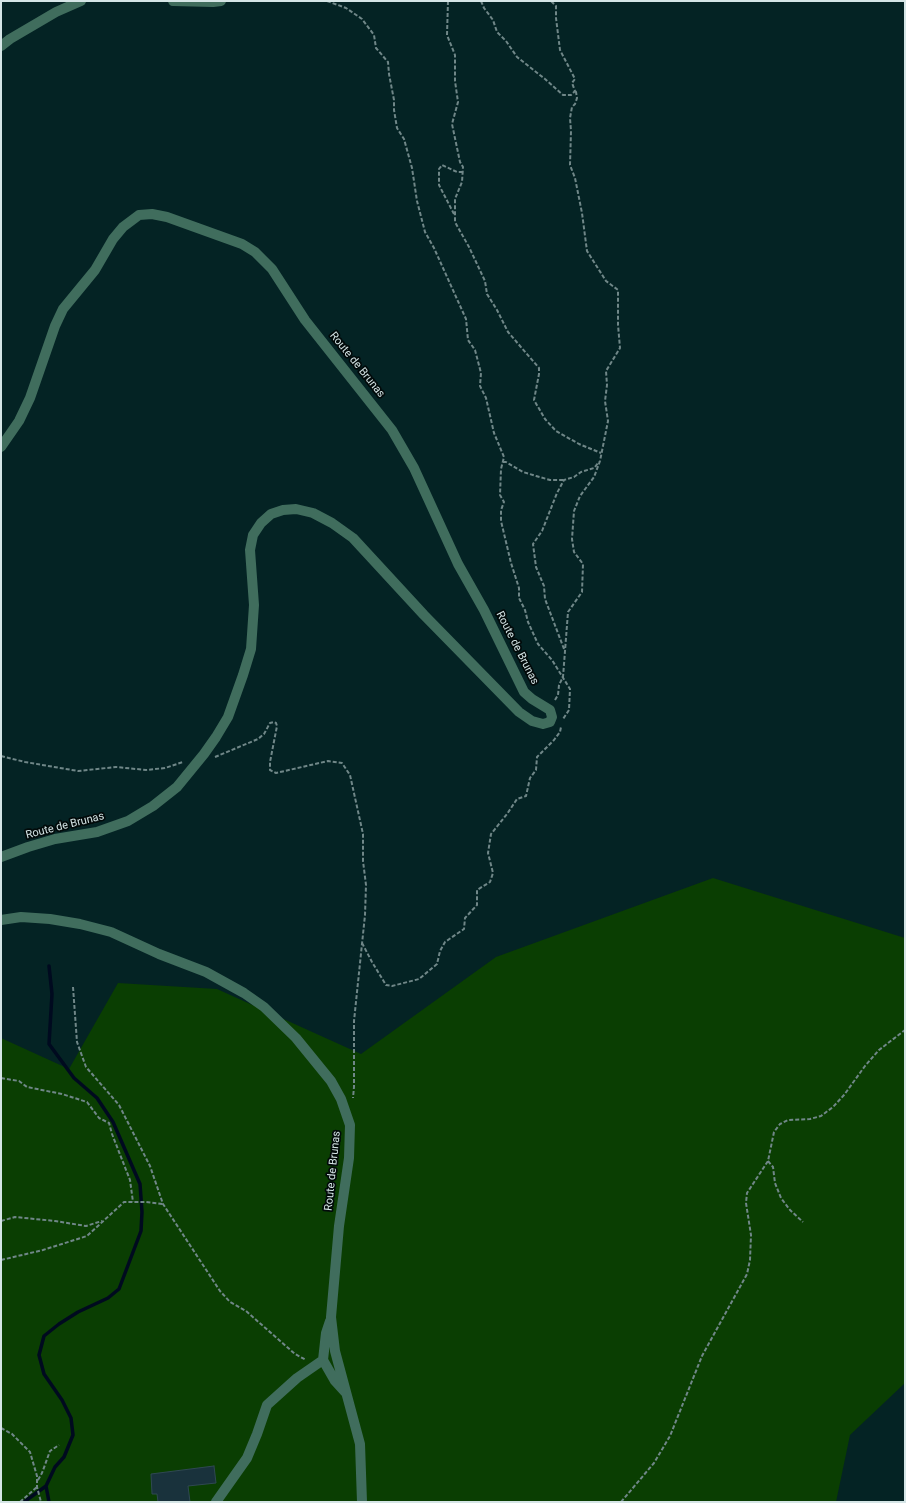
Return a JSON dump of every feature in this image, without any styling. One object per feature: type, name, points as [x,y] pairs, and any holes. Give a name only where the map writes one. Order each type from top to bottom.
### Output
[{"type":"street","points":[[1,46],[49,16],[81,1]]},
{"type":"street","points":[[173,1],[221,1]]},
{"type":"street","name":"Route de Brunas","points":[[1,447],[19,421],[30,398],[61,313],[95,270],[113,239],[123,227],[139,215],[152,214],[167,217],[242,244],[256,252],[272,269],[305,320],[392,430],[414,468],[458,564],[484,610],[524,692],[532,700],[550,710],[552,717],[550,722],[543,724],[532,721],[519,712],[430,621],[353,538],[332,523],[313,513],[296,510],[283,510],[271,514],[261,523],[253,535],[250,550],[254,605],[251,649],[228,717],[216,738],[198,762],[177,787],[153,806],[128,821],[97,832],[55,839],[28,846],[1,857]]},
{"type":"street","name":"Route de Brunas","points":[[1,920],[20,917],[50,918],[80,924],[111,932],[159,954],[206,972],[244,992],[264,1007],[296,1038],[331,1081],[341,1099],[350,1125],[349,1158],[339,1226],[331,1317],[335,1351],[360,1444],[362,1502]]},
{"type":"street","points":[[216,1502],[247,1458],[267,1405],[297,1378],[319,1363],[331,1317]]},
{"type":"street","points":[[319,1363],[345,1392]]},
{"type":"path","points":[[327,1],[346,8],[362,19],[374,35],[376,48],[388,62],[397,128],[404,139],[412,168],[417,201],[425,232],[434,248],[466,319],[468,340],[475,350],[481,374],[480,386],[486,398],[494,433],[504,458],[501,469],[500,495],[504,502],[501,510],[501,521],[511,563],[519,588],[519,598],[538,644],[552,660],[570,689],[569,710],[562,721],[560,732],[537,757],[536,770],[530,778],[526,796],[517,799],[491,834],[488,853],[493,874],[490,882],[477,890],[477,905],[465,918],[464,929],[445,942],[440,951],[437,964],[419,979],[392,986],[386,985],[362,943]]},
{"type":"path","points":[[448,1],[448,35],[455,55],[458,102],[452,124],[460,162],[463,167],[462,182],[455,199],[455,222],[470,247],[485,281],[487,294],[508,332],[539,368],[534,400],[545,419],[556,431],[579,444],[602,453]]},
{"type":"path","points":[[481,1],[484,8],[493,20],[497,32],[506,41],[516,57],[546,79],[563,95],[571,95],[575,90]]},
{"type":"path","points":[[550,710],[558,695],[559,685],[563,678],[568,612],[582,592],[583,564],[574,552],[572,539],[574,511],[580,496],[594,477],[600,461],[608,421],[605,401],[607,385],[606,370],[620,348],[618,325],[618,290],[606,281],[587,251],[582,213],[575,178],[570,165],[570,118],[572,107],[577,98],[572,83],[574,79],[560,50],[556,6],[551,1]]},
{"type":"path","points":[[455,215],[439,185],[438,169],[442,165],[457,172],[462,172]]},
{"type":"path","points":[[503,462],[506,462],[523,472],[536,476],[550,480],[564,480],[574,478],[581,472],[594,468],[600,461]]},
{"type":"path","points":[[564,480],[557,493],[542,531],[533,544],[536,567],[544,586],[545,599],[565,650]]},
{"type":"path","points":[[1,756],[24,762],[78,771],[116,767],[146,770],[165,768],[180,764],[189,758],[203,763],[258,739],[264,734],[270,723],[274,722],[277,726],[270,762],[270,770],[276,774],[328,761],[342,763],[350,775],[363,834],[363,861],[366,884],[365,915],[354,1021],[354,1087],[352,1102]]},
{"type":"path","points":[[73,987],[77,1042],[86,1068],[119,1105],[150,1166],[163,1204],[220,1291],[230,1302],[246,1311],[295,1354],[319,1363]]},
{"type":"path","points":[[623,1501],[654,1463],[670,1436],[702,1356],[747,1274],[750,1260],[751,1235],[746,1203],[747,1193],[768,1160],[774,1132],[780,1124],[788,1120],[810,1119],[821,1116],[833,1107],[879,1050],[905,1030]]},
{"type":"path","points":[[1,1078],[19,1081],[27,1086],[62,1094],[87,1102],[99,1118],[109,1124],[130,1180],[134,1202]]},
{"type":"path","points":[[768,1160],[781,1198],[790,1210],[803,1222]]},
{"type":"path","points":[[1,1260],[42,1250],[87,1236],[124,1202],[163,1204]]},
{"type":"path","points":[[1,1221],[15,1217],[55,1220],[86,1226],[103,1221]]},
{"type":"path","points":[[1,1428],[12,1434],[30,1452],[41,1502]]},
{"type":"path","points":[[37,1481],[42,1473],[50,1451],[59,1445]]},
{"type":"path","points":[[21,1502],[37,1488]]},
{"type":"green space","points":[[713,878],[905,938],[905,1383],[850,1435],[836,1502],[1,1502],[1,1038],[69,1069],[118,983],[217,989],[361,1054],[496,957]]},
{"type":"building","points":[[214,1466],[216,1483],[188,1486],[190,1502],[158,1502],[157,1494],[152,1494],[151,1474]]},
{"type":"waterway","points":[[49,966],[52,994],[49,1044],[74,1078],[97,1098],[113,1122],[140,1184],[142,1212],[141,1231],[119,1289],[108,1298],[78,1312],[44,1336],[39,1355],[44,1374],[62,1400],[71,1418],[73,1435],[64,1457],[55,1467],[46,1486],[49,1502]]},
{"type":"waterway","points":[[24,1502],[46,1486]]}]
